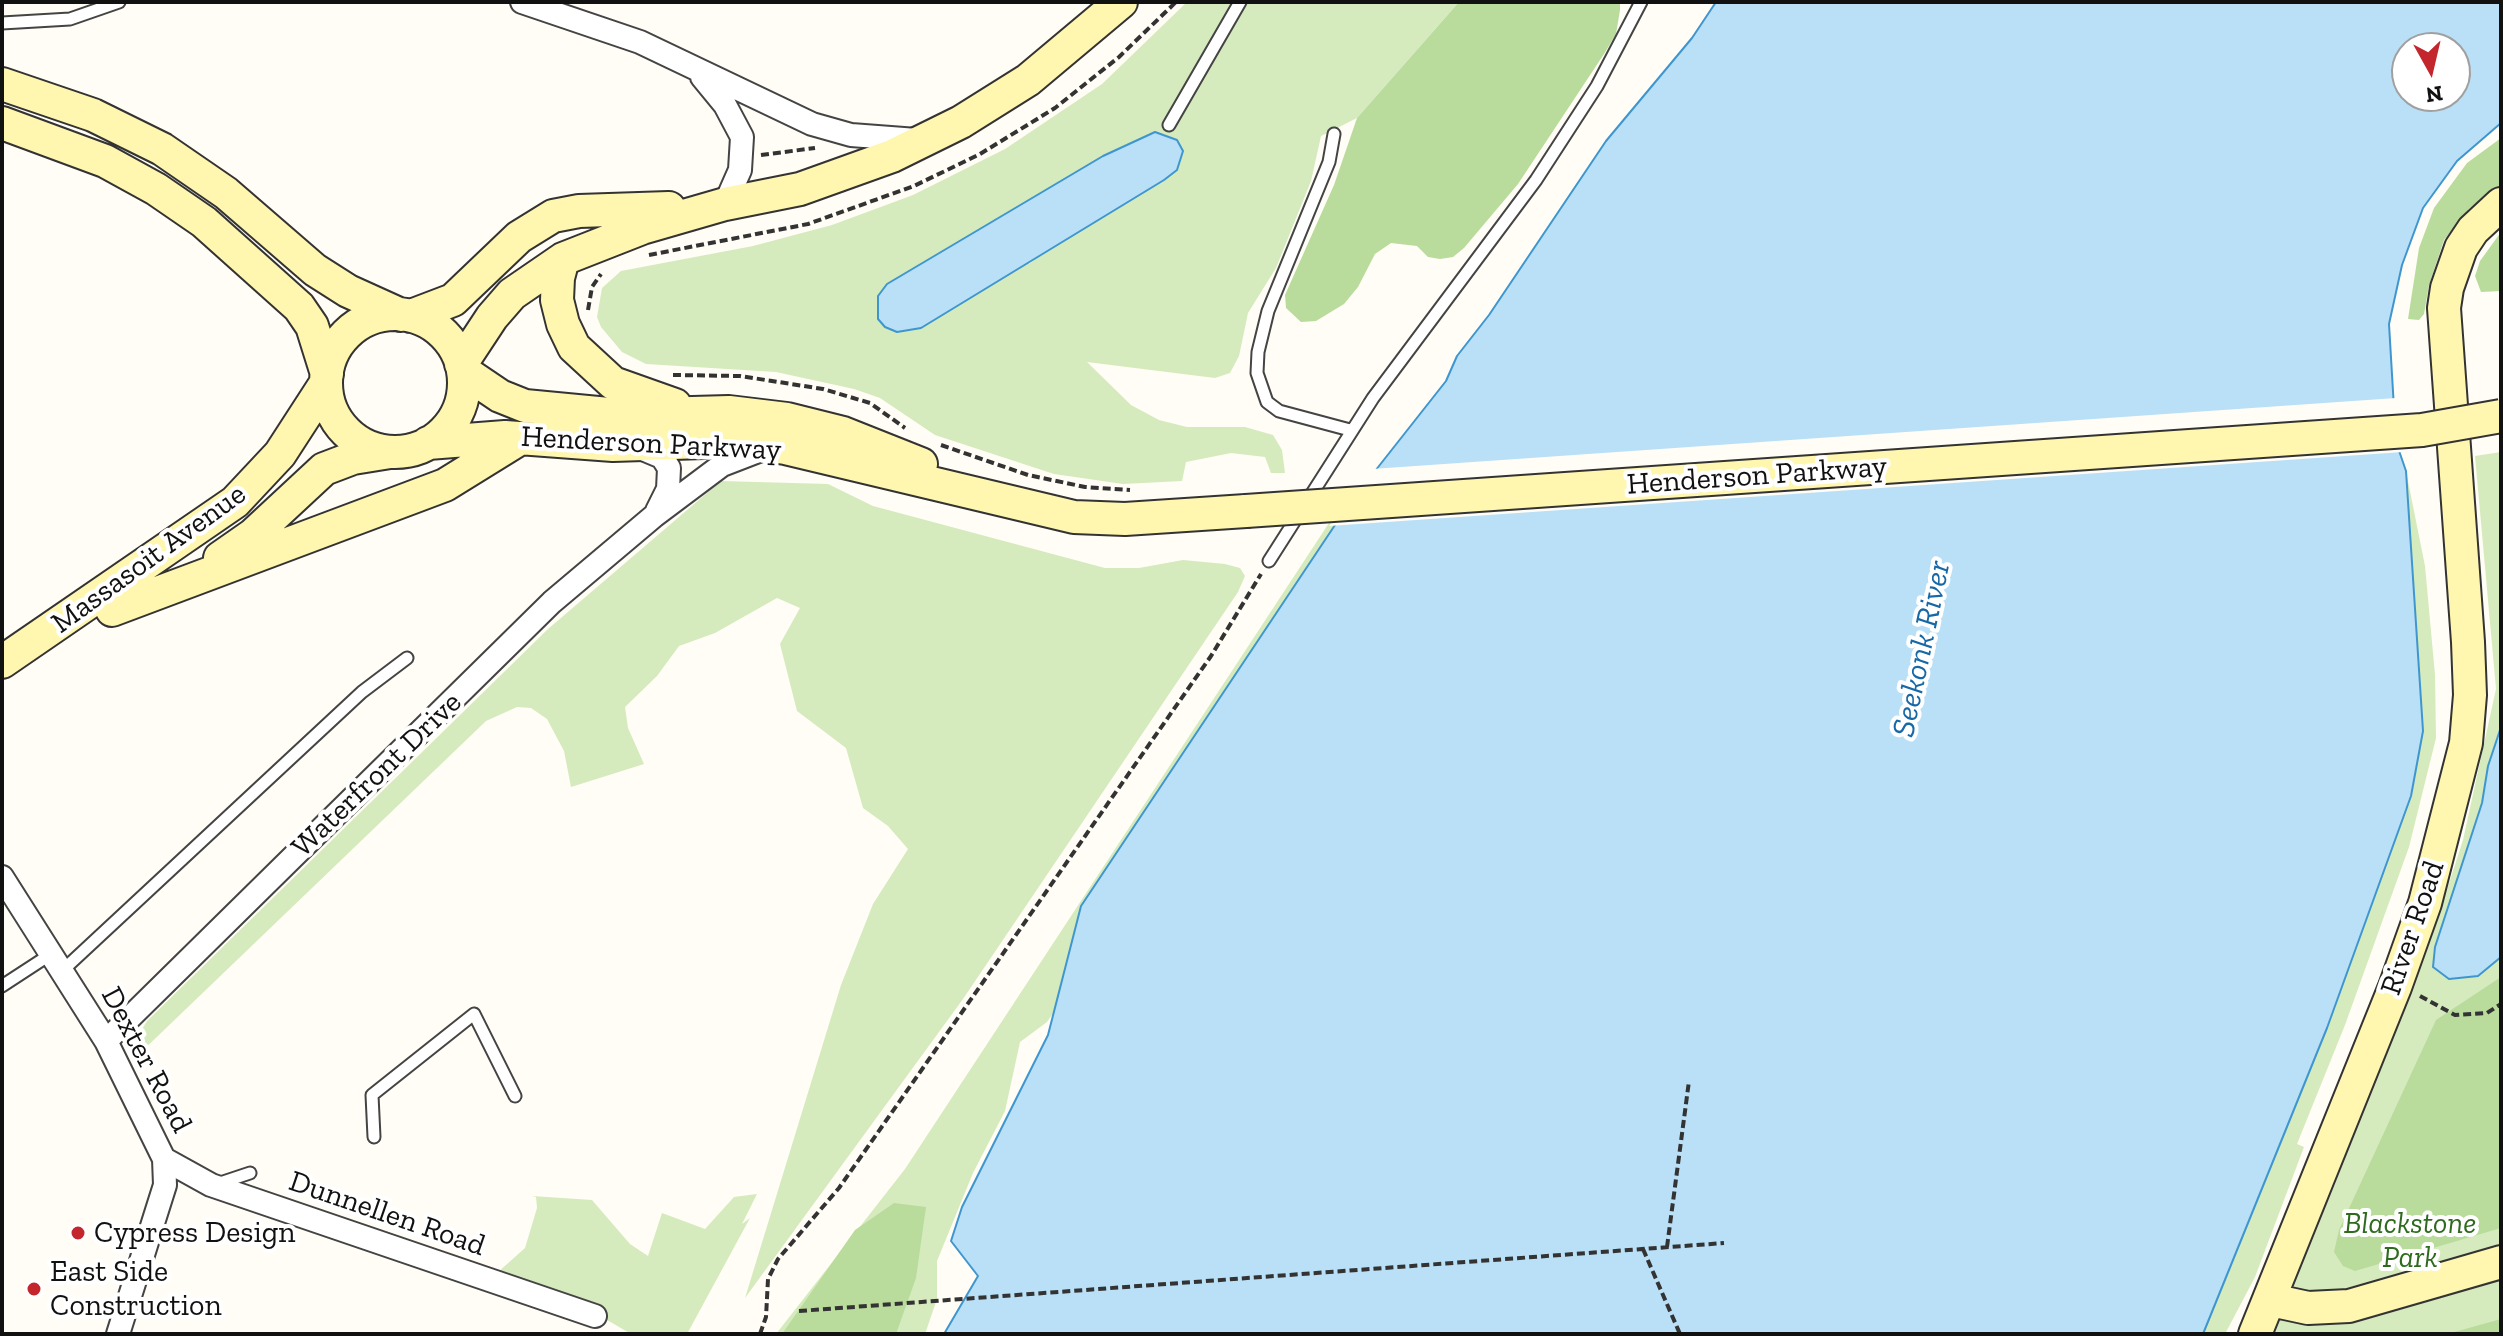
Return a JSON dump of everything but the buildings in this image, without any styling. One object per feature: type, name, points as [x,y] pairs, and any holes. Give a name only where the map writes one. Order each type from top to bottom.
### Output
[{"type":"main road","points":[[428,443],[446,429],[459,410],[462,367],[492,317],[512,294],[563,259],[621,234],[725,204],[839,177],[927,140],[1028,80],[1121,2]]},
{"type":"main road","name":"Henderson Parkway","points":[[2,84],[93,115],[162,149],[226,193],[315,270],[348,291],[442,333],[462,367],[500,396],[525,406],[619,415],[709,412],[776,417],[834,430],[1012,503]]},
{"type":"main road","points":[[2,123],[105,161],[156,189],[204,222],[299,307],[312,326],[327,378],[332,411],[344,429],[369,446],[394,452]]},
{"type":"main road","points":[[327,378],[339,343],[356,327],[378,317],[406,316],[453,300],[511,243],[553,216],[579,211],[725,204]]},
{"type":"main road","name":"River Road","points":[[2255,1334],[2395,987],[2425,903],[2466,743],[2470,695],[2445,329],[2447,288],[2461,248],[2473,230],[2501,204]]},
{"type":"main road","points":[[563,259],[557,288],[559,312],[568,335],[582,357],[613,383],[628,391],[709,412]]},
{"type":"main road","name":"Massasoit Avenue","points":[[12,656],[235,502],[280,454],[327,378]]},
{"type":"main road","name":"Henderson Parkway","points":[[394,452],[428,443],[524,437],[630,445],[721,441],[772,446],[1012,503],[1099,519],[2422,430],[2501,416]]},
{"type":"main road","points":[[112,610],[445,485],[524,437]]},
{"type":"main road","name":"Massasoit Avenue","points":[[12,656],[182,579],[227,554],[324,469],[353,458],[394,452]]},
{"type":"main road","points":[[2271,1300],[2308,1308],[2349,1306],[2501,1262]]},
{"type":"street","points":[[522,2],[617,32],[826,129],[879,138],[927,140]]},
{"type":"street","points":[[689,66],[718,94],[742,137],[740,170],[725,204]]},
{"type":"street","name":"Waterfront Drive","points":[[630,445],[656,453],[669,468],[668,489],[654,516]]},
{"type":"street","name":"Waterfront Drive","points":[[106,1041],[552,602],[654,516],[722,465],[772,446]]},
{"type":"street","name":"Dexter Road","points":[[2,877],[106,1041],[164,1159],[165,1185],[118,1334]]},
{"type":"street","name":"Dunnellen Road","points":[[164,1159],[211,1185],[595,1316]]},
{"type":"lane","points":[[2,23],[70,19],[119,2]]},
{"type":"lane","points":[[1169,125],[1240,2]]},
{"type":"lane","points":[[1269,561],[1350,430],[1536,180],[1597,86],[1641,2]]},
{"type":"lane","points":[[1334,134],[1325,170],[1268,311],[1258,352],[1257,373],[1267,402],[1279,411],[1350,430]]},
{"type":"lane","points":[[2,986],[56,963],[340,712],[407,658]]},
{"type":"lane","points":[[374,1137],[372,1095],[474,1014],[515,1096]]},
{"type":"lane","points":[[211,1185],[250,1173]]},
{"type":"path","points":[[637,258],[808,224],[882,201],[914,186],[980,154],[1055,108],[1119,57],[1176,2]]},
{"type":"path","points":[[754,157],[783,150],[826,147]]},
{"type":"path","points":[[588,314],[592,287],[599,275],[611,267]]},
{"type":"path","points":[[666,375],[740,376],[823,389],[870,403],[916,435]]},
{"type":"path","points":[[928,440],[1028,475],[1085,487],[1137,490]]},
{"type":"path","points":[[760,1334],[766,1317],[768,1279],[778,1259],[839,1188],[1211,656],[1269,561]]},
{"type":"path","points":[[2395,987],[2455,1015],[2487,1013],[2501,1004]]},
{"type":"path","points":[[1667,1247],[1689,1081]]},
{"type":"path","points":[[799,1311],[1724,1243]]},
{"type":"path","points":[[1643,1249],[1680,1334]]},
{"type":"green space","points":[[1187,2],[1459,2],[1357,118],[1321,136],[1311,181],[1276,268],[1248,313],[1239,356],[1230,373],[1215,378],[1087,362],[1131,405],[1159,420],[1187,427],[1245,427],[1273,435],[1282,450],[1285,473],[1271,473],[1265,457],[1231,453],[1186,462],[1182,481],[1123,484],[1054,474],[935,435],[880,398],[854,389],[776,372],[646,364],[622,352],[601,327],[597,317],[602,288],[621,271],[753,246],[832,225],[913,195],[1005,149],[1102,84]],"holes":[[[1155,132],[1056,243],[1029,264],[1046,190],[1103,156]]]},
{"type":"green space","points":[[1459,2],[1620,2],[1620,10],[1616,34],[1604,54],[1518,184],[1464,248],[1453,257],[1440,259],[1428,257],[1417,246],[1391,243],[1375,254],[1358,287],[1344,304],[1316,321],[1301,322],[1286,308],[1285,295],[1334,185],[1357,118]]},
{"type":"green space","points":[[2501,138],[2501,185],[2470,208],[2444,240],[2429,285],[2424,314],[2419,320],[2408,319],[2419,248],[2434,208],[2467,163]]},
{"type":"green space","points":[[2501,232],[2501,291],[2481,292],[2475,276],[2480,261]]},
{"type":"green space","name":"Blackstone Park","points":[[2501,452],[2501,1334],[2270,1334],[2335,1184],[2387,1035],[2432,936],[2463,840],[2496,689],[2475,456]]},
{"type":"green space","points":[[2406,471],[2425,566],[2435,675],[2436,738],[2409,847],[2345,1025],[2297,1144],[2304,1147],[2255,1277],[2225,1334],[2203,1334],[2327,1028],[2423,731]]},
{"type":"green space","points":[[721,481],[828,484],[873,506],[1105,568],[1139,568],[1183,560],[1225,564],[1240,568],[1245,576],[1238,592],[963,999],[745,1298],[841,985],[873,904],[908,849],[888,826],[863,808],[846,748],[797,711],[780,644],[800,608],[777,598],[715,633],[679,646],[657,676],[625,707],[628,728],[644,764],[571,787],[564,751],[547,719],[531,708],[517,707],[486,721],[137,1056],[139,1034],[147,1021],[548,629]]},
{"type":"green space","points":[[1329,523],[1356,524],[1056,1009],[1047,1022],[1020,1042],[1005,1111],[973,1173],[937,1261],[937,1299],[925,1334],[776,1334],[905,1169]]},
{"type":"green space","points":[[2501,977],[2501,1228],[2355,1271],[2343,1266],[2334,1252],[2339,1230],[2436,1020]]},
{"type":"green space","points":[[757,1194],[742,1224],[750,1218],[687,1334],[631,1334],[602,1317],[497,1273],[525,1248],[537,1208],[536,1197],[532,1196],[592,1200],[630,1244],[648,1256],[662,1213],[705,1229],[734,1197]]},
{"type":"green space","points":[[894,1203],[926,1207],[916,1278],[896,1334],[782,1334],[855,1230]]},
{"type":"green space","points":[[2501,1319],[2501,1334],[2447,1334]]},
{"type":"water","name":"Seekonk River","points":[[1716,2],[2501,2],[2501,123],[2457,161],[2423,208],[2402,265],[2389,324],[2396,442],[2406,471],[2423,731],[2411,796],[2327,1028],[2203,1334],[944,1334],[978,1276],[951,1241],[962,1207],[1048,1035],[1081,906],[1349,504],[1446,381],[1457,356],[1489,315],[1606,141],[1692,38]]},
{"type":"water","points":[[1155,132],[1177,140],[1183,151],[1177,170],[1164,180],[921,328],[897,332],[885,327],[878,319],[878,296],[887,284],[1103,156]]},
{"type":"water","points":[[2501,727],[2501,957],[2478,976],[2449,979],[2433,967],[2435,947],[2482,803],[2488,766]]},
{"type":"pier","points":[[2396,398],[2403,452],[1329,526],[1372,469]]},
{"type":"place","name":"Cypress Design","points":[[78,1233]]},
{"type":"place","name":"East Side Construction","points":[[34,1289]]}]
